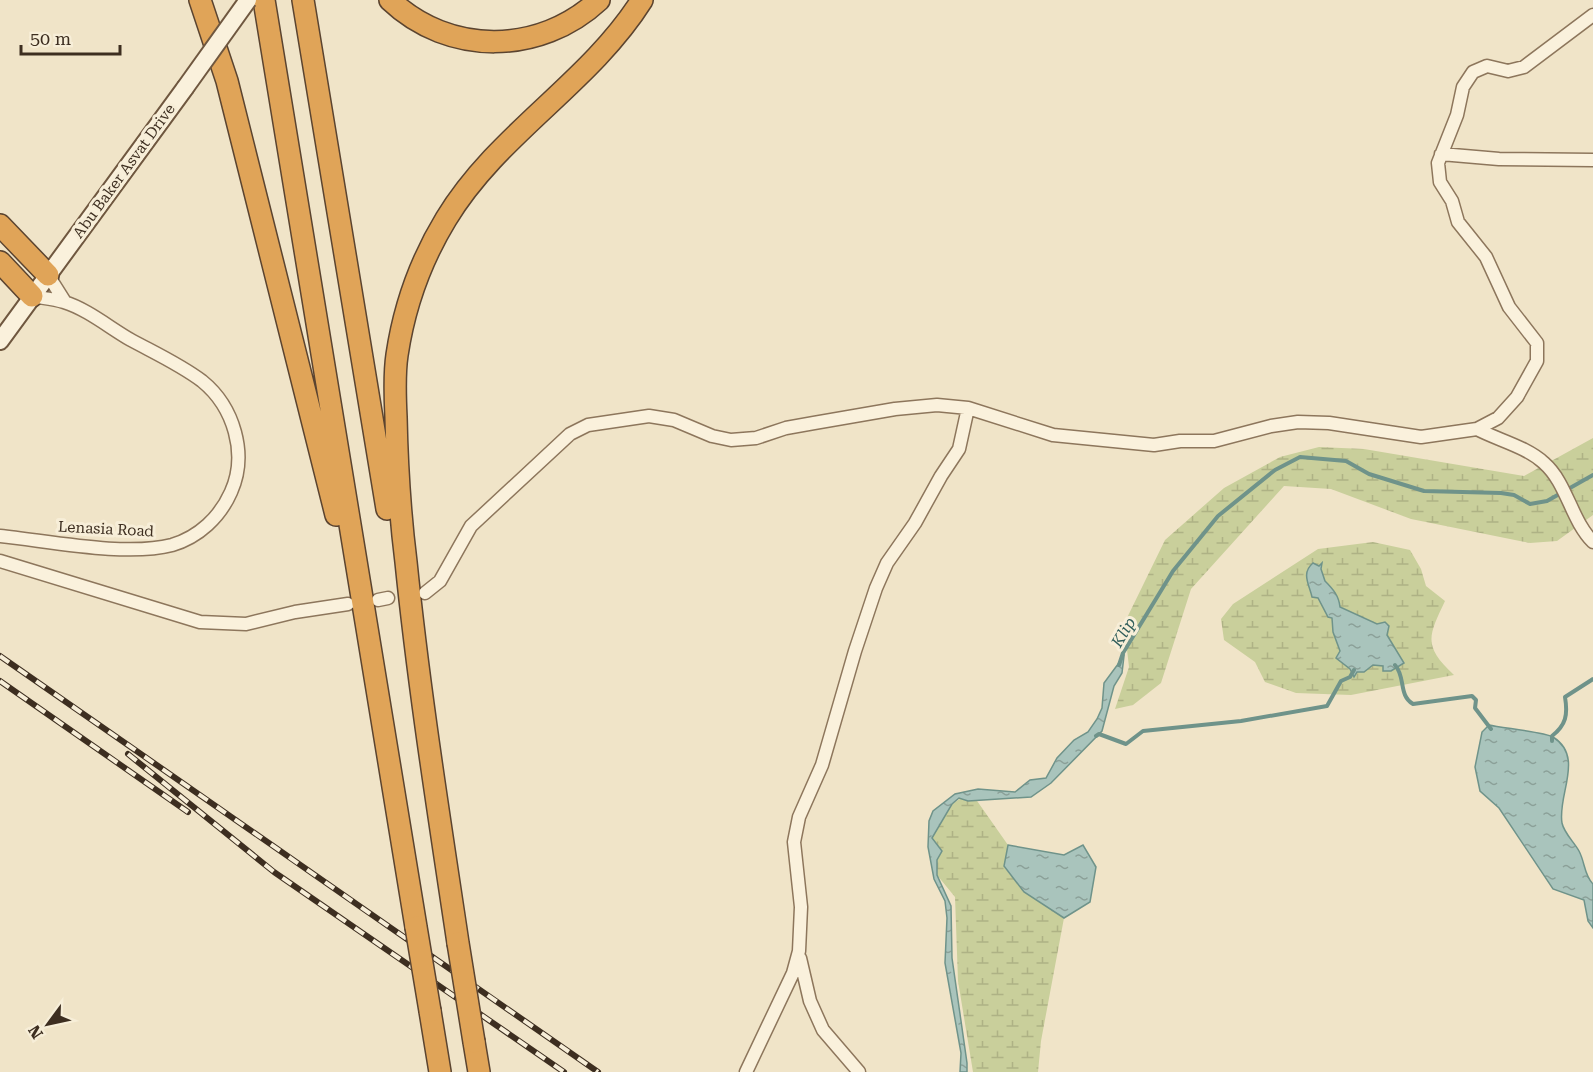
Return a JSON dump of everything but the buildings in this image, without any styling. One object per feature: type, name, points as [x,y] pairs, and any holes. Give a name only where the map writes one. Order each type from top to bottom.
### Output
[{"type":"highway","points":[[200,0],[227,81],[320,449],[378,699]]},
{"type":"highway","points":[[264,0],[440,1072]]},
{"type":"highway","points":[[303,0],[407,633],[422,707]]},
{"type":"highway","points":[[390,0],[405,14],[427,26],[458,38],[493,43],[525,40],[556,30],[579,17],[599,0]]},
{"type":"highway","points":[[479,1072],[422,707],[397,484],[397,357],[406,311],[426,255],[446,219],[478,171],[601,55],[627,24],[642,0]]},
{"type":"highway","points":[[0,225],[48,275]]},
{"type":"highway","points":[[0,262],[32,296]]},
{"type":"main road","name":"Abu Baker Asvat Drive","points":[[0,341],[248,0]]},
{"type":"street","points":[[425,593],[440,581],[471,526],[570,434],[588,425],[649,416],[674,420],[712,436],[731,440],[756,438],[786,428],[896,409],[937,405],[968,408],[1053,435],[1154,446],[1180,441],[1214,441],[1271,426],[1298,423],[1329,423],[1421,437],[1477,429],[1498,418],[1517,397],[1537,361],[1537,343],[1509,307],[1486,257],[1458,222],[1452,201],[1440,182],[1438,163],[1457,115],[1463,87],[1473,72],[1487,66],[1508,71],[1524,67],[1589,20]]},
{"type":"street","points":[[1441,154],[1498,159],[1593,160]]},
{"type":"street","name":"Lenasia Road","points":[[48,275],[65,302]]},
{"type":"street","name":"Lenasia Road","points":[[0,536],[124,548],[170,545],[188,538],[206,526],[226,503],[236,481],[239,458],[236,436],[228,414],[209,388],[161,356],[65,302],[32,296]]},
{"type":"street","points":[[746,1072],[794,973],[799,951],[801,908],[794,842],[799,817],[822,765],[855,651],[887,563],[915,523],[959,449],[968,408]]},
{"type":"street","points":[[1477,429],[1534,455],[1546,464],[1579,525],[1593,542]]},
{"type":"street","points":[[0,561],[200,622],[246,624],[295,612],[348,604]]},
{"type":"street","points":[[799,951],[807,992],[823,1030],[859,1072]]},
{"type":"green space","points":[[1593,438],[1593,515],[1557,541],[1530,543],[1411,519],[1331,489],[1284,486],[1191,589],[1161,683],[1133,705],[1115,709],[1129,667],[1124,624],[1165,540],[1224,488],[1280,457],[1319,447],[1364,449],[1524,476]]},
{"type":"green space","points":[[1373,542],[1410,550],[1421,569],[1426,586],[1445,601],[1432,633],[1432,641],[1437,656],[1454,675],[1351,695],[1296,693],[1265,682],[1255,662],[1224,640],[1221,619],[1233,604],[1318,549]]},
{"type":"green space","points":[[963,797],[968,801],[975,798],[1008,845],[1004,867],[1024,892],[1064,918],[1041,1041],[1038,1072],[973,1072],[958,981],[955,897],[937,875],[932,838],[952,804]]},
{"type":"water","points":[[1313,563],[1319,566],[1322,563],[1321,569],[1325,581],[1335,593],[1340,607],[1377,624],[1385,622],[1389,626],[1387,635],[1404,663],[1391,671],[1383,671],[1383,666],[1373,665],[1364,672],[1357,672],[1354,677],[1350,669],[1336,658],[1340,651],[1333,632],[1332,618],[1328,617],[1318,598],[1312,597],[1308,583],[1307,571]]},
{"type":"water","points":[[1124,656],[1122,673],[1114,686],[1102,731],[1051,783],[1031,797],[968,801],[959,798],[952,804],[932,838],[942,851],[937,860],[937,875],[951,906],[952,958],[967,1063],[967,1072],[960,1072],[961,1053],[945,963],[947,918],[945,901],[934,879],[928,847],[929,821],[933,811],[955,794],[978,789],[1015,792],[1030,780],[1046,778],[1057,758],[1074,740],[1088,732],[1097,719],[1102,708],[1104,683]]},
{"type":"water","points":[[1489,725],[1548,735],[1562,745],[1569,766],[1561,812],[1562,823],[1579,851],[1588,877],[1593,884],[1593,928],[1588,921],[1584,900],[1553,889],[1499,808],[1480,791],[1475,767],[1482,732]]},
{"type":"water","points":[[1008,845],[1064,855],[1083,845],[1096,867],[1090,902],[1064,918],[1024,892],[1004,866]]},
{"type":"waterway","name":"Klip","points":[[1119,665],[1123,653],[1173,571],[1218,516],[1275,470],[1300,457],[1346,461],[1369,474],[1424,491],[1501,493],[1514,495],[1530,504],[1547,501],[1593,475]]},
{"type":"waterway","points":[[1395,665],[1405,696],[1413,704],[1472,696],[1476,700],[1475,708],[1491,729]]},
{"type":"waterway","points":[[1096,736],[1099,734],[1126,744],[1143,731],[1241,721],[1327,706],[1341,681],[1350,677],[1354,670]]},
{"type":"waterway","points":[[1552,741],[1552,736],[1565,719],[1565,697],[1593,679]]},
{"type":"railway","points":[[0,656],[598,1072]]},
{"type":"railway","points":[[0,681],[188,812]]},
{"type":"railway","points":[[128,754],[274,872],[564,1072]]}]
